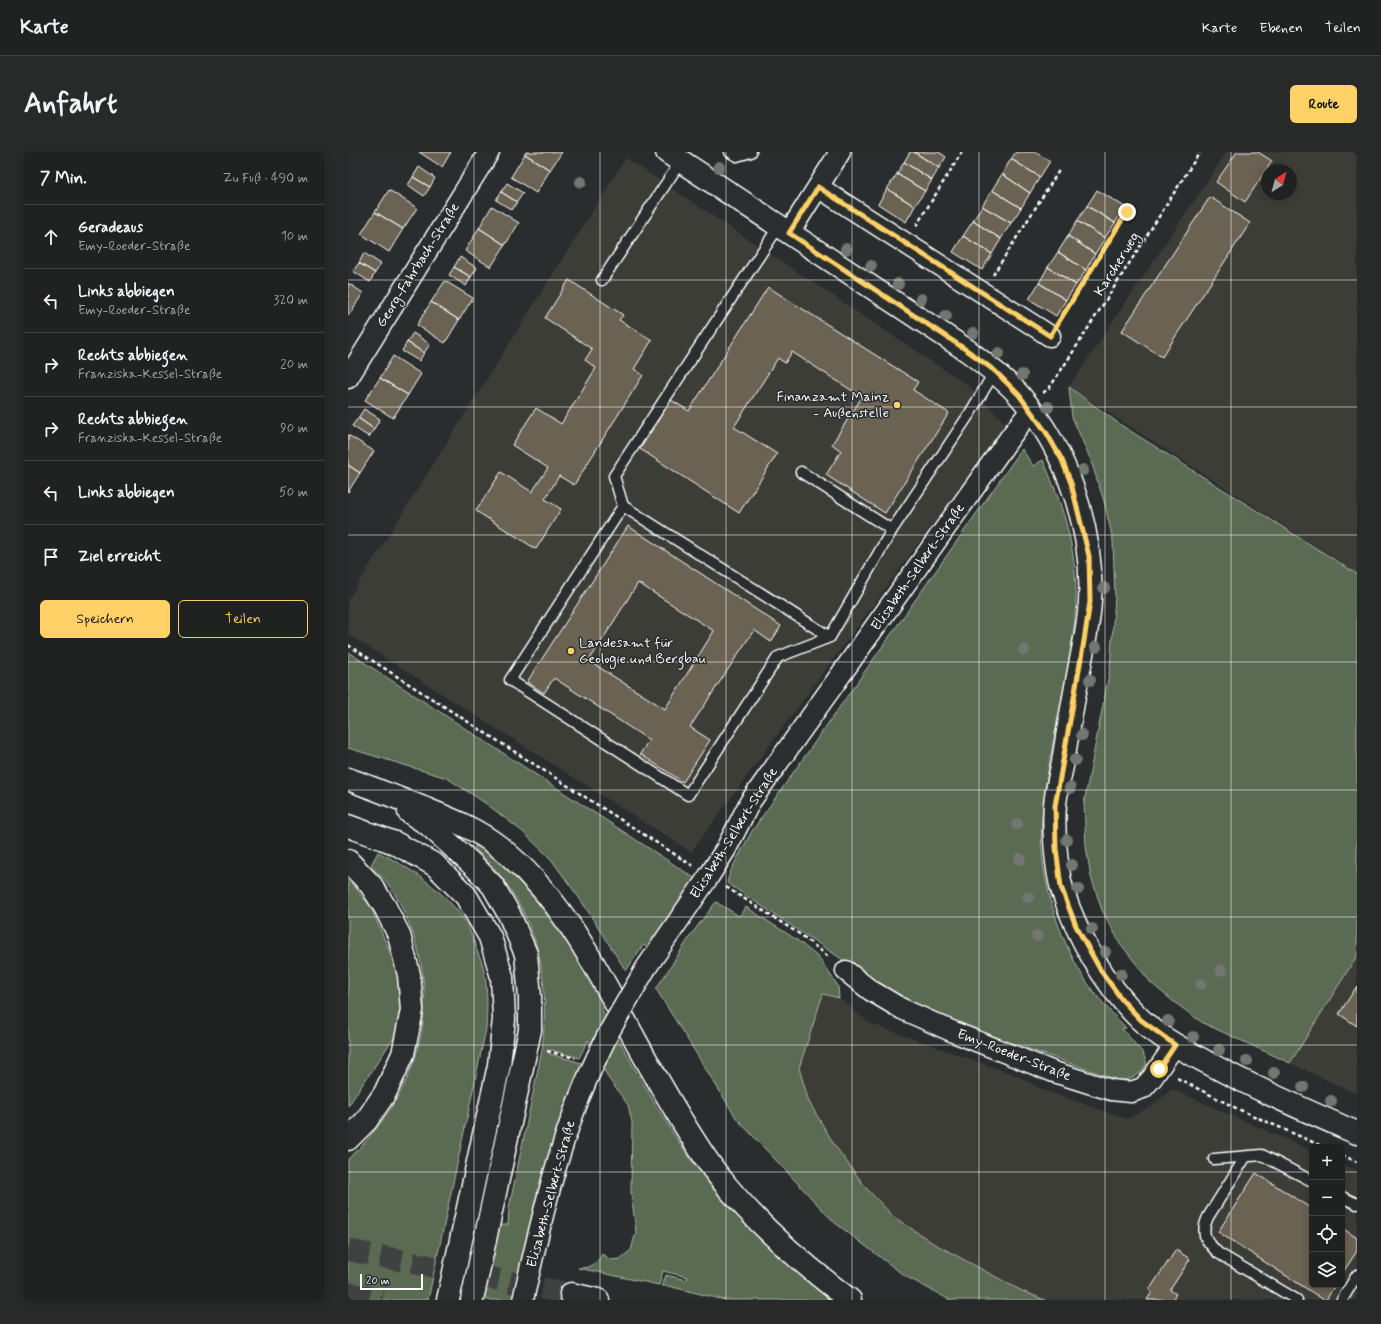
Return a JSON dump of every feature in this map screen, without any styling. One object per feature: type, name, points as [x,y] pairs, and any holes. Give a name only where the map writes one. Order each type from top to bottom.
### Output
[{"type":"main road","points":[[674,156],[968,351],[995,371],[1019,395],[1031,410],[1062,460],[1071,483],[1089,556],[1090,602],[1055,806],[1056,848],[1061,887],[1076,926],[1101,971],[1123,1001],[1141,1020],[1175,1045],[1244,1082],[1357,1133]]},
{"type":"main road","points":[[348,779],[472,828],[498,845],[526,870],[557,905],[584,945],[658,1081],[716,1173],[737,1198],[797,1258],[850,1300]]},
{"type":"main road","points":[[374,789],[428,825],[474,866],[493,886],[509,914],[526,954],[530,997],[530,1030],[472,1300]]},
{"type":"main road","points":[[348,826],[395,843],[435,865],[466,896],[490,937],[502,977],[504,1019],[499,1065],[448,1300]]},
{"type":"main road","points":[[348,862],[371,885],[400,935],[409,975],[412,1010],[402,1054],[385,1092],[366,1121],[348,1139]]},
{"type":"main road","points":[[571,1294],[598,1300]]},
{"type":"street","name":"Georg-Fahrbach-Straße","points":[[348,378],[489,152]]},
{"type":"street","points":[[784,229],[818,187],[840,152]]},
{"type":"street","points":[[818,187],[1050,336]]},
{"type":"street","name":"Elisabeth-Selbert-Straße","points":[[523,1300],[547,1197],[569,1124],[609,1032],[646,968],[709,876],[726,848],[750,802],[1010,436],[1031,410]]},
{"type":"street","name":"Emy-Roeder-Straße","points":[[846,971],[870,990],[902,1009],[956,1033],[1054,1072],[1111,1090],[1131,1092],[1143,1088],[1159,1069],[1175,1045]]},
{"type":"lane","points":[[730,152],[737,156],[751,152]]},
{"type":"lane","points":[[602,280],[674,156]]},
{"type":"lane","points":[[784,229],[614,476],[623,506],[830,637]]},
{"type":"lane","points":[[623,506],[510,680],[688,795],[778,656],[830,637],[892,530],[970,413],[995,371]]},
{"type":"lane","points":[[801,472],[892,530]]},
{"type":"lane","points":[[1214,1159],[1262,1155],[1310,1180]]},
{"type":"lane","points":[[1246,1156],[1208,1217],[1204,1226],[1204,1236],[1209,1244],[1218,1253],[1297,1300]]},
{"type":"lane","points":[[1345,1198],[1357,1204]]},
{"type":"lane","points":[[1342,1300],[1357,1275]]},
{"type":"path","points":[[906,243],[962,152]]},
{"type":"path","name":"Karcherweg","points":[[1050,387],[1200,152]]},
{"type":"path","points":[[982,292],[1060,169]]},
{"type":"path","points":[[1050,336],[1127,212]]},
{"type":"path","points":[[348,645],[802,935],[846,971]]},
{"type":"path","points":[[527,1046],[596,1060]]},
{"type":"path","points":[[1159,1069],[1238,1109],[1317,1144]]},
{"type":"path","points":[[1345,1156],[1357,1162]]},
{"type":"shaded area","points":[[1227,152],[1357,152],[1357,573],[1069,387]]},
{"type":"shaded area","points":[[626,158],[970,387],[1005,423],[1002,430],[691,852],[348,634],[348,600]]},
{"type":"shaded area","points":[[1357,956],[1357,1094],[1290,1063]]},
{"type":"shaded area","points":[[823,994],[839,998],[869,1023],[1015,1075],[1044,1090],[1127,1119],[1152,1106],[1172,1089],[1309,1150],[1309,1288],[1345,1288],[1345,1165],[1357,1171],[1357,1300],[1045,1300],[1022,1291],[933,1243],[894,1217],[867,1189],[835,1146],[809,1102],[799,1068]]},
{"type":"green space","points":[[1069,387],[1121,425],[1357,574],[1357,956],[1290,1063],[1203,1023],[1151,983],[1120,943],[1102,910],[1091,877],[1086,846],[1084,803],[1110,669],[1115,596],[1113,540],[1104,501],[1090,458],[1072,417]]},
{"type":"green space","points":[[1022,449],[1033,466],[1043,460],[1056,492],[1071,542],[1074,559],[1076,594],[1073,637],[1045,790],[1042,818],[1041,839],[1046,883],[1059,926],[1067,947],[1077,966],[1092,990],[1126,1028],[1122,1029],[1143,1053],[1147,1064],[1138,1074],[1128,1079],[1118,1080],[946,1020],[916,1006],[884,987],[727,883],[730,872],[752,831]]},
{"type":"green space","points":[[348,652],[696,879],[648,948],[643,945],[626,971],[582,902],[551,859],[523,832],[488,805],[447,778],[348,748]]},
{"type":"green space","points":[[474,847],[479,847],[518,880],[550,918],[578,960],[604,1004],[602,1010],[650,1095],[675,1136],[703,1176],[732,1210],[763,1242],[830,1300],[725,1300],[668,1286],[662,1286],[666,1275],[686,1280],[688,1277],[663,1271],[659,1285],[578,1268],[593,1265],[598,1261],[602,1254],[611,1260],[620,1259],[631,1250],[636,1232],[631,1192],[632,1122],[628,1105],[609,1079],[588,1040],[579,1058],[551,1050],[550,1054],[585,1064],[533,1217],[513,1300],[482,1300],[498,1225],[508,1225],[509,1208],[542,1050],[545,1006],[541,965],[529,925],[520,905],[508,886],[493,867],[476,850]]},
{"type":"green space","points":[[378,852],[414,872],[425,880],[456,909],[472,935],[483,966],[486,985],[486,1029],[428,1300],[348,1300],[348,1159],[363,1145],[376,1129],[401,1091],[413,1063],[421,1035],[424,1006],[423,977],[417,948],[407,919],[391,887],[371,865]]},
{"type":"green space","points":[[348,879],[371,907],[396,967],[402,999],[395,1036],[348,1106]]},
{"type":"green space","points":[[716,902],[739,916],[746,907],[797,940],[819,958],[838,986],[839,998],[823,994],[799,1068],[809,1102],[835,1146],[867,1189],[894,1217],[933,1243],[1022,1291],[1045,1300],[950,1300],[905,1276],[834,1222],[737,1119],[656,989],[693,932]]},
{"type":"building","points":[[419,152],[451,152],[442,167]]},
{"type":"building","points":[[526,152],[562,152],[550,170],[525,154]]},
{"type":"building","points":[[910,152],[914,152],[939,168],[932,180],[904,162]]},
{"type":"building","points":[[914,152],[939,152],[946,157],[939,168]]},
{"type":"building","points":[[1016,152],[1035,152],[1050,161],[1040,177],[1011,159]]},
{"type":"building","points":[[1237,152],[1258,152],[1272,161],[1270,164],[1261,164],[1261,178],[1245,202],[1216,182]]},
{"type":"building","points":[[525,154],[550,170],[536,193],[511,177]]},
{"type":"building","points":[[1011,159],[1040,177],[1030,193],[1002,174]]},
{"type":"building","points":[[904,162],[932,180],[925,191],[897,174]]},
{"type":"building","points":[[419,167],[435,178],[430,187],[413,177]]},
{"type":"building","points":[[897,174],[925,191],[915,206],[887,189]]},
{"type":"building","points":[[1002,174],[1030,193],[1021,208],[992,190]]},
{"type":"building","points":[[413,177],[430,187],[424,196],[408,185]]},
{"type":"building","points":[[507,183],[523,193],[517,202],[501,192]]},
{"type":"building","points":[[887,189],[915,206],[906,222],[878,204]]},
{"type":"building","points":[[389,190],[417,208],[403,229],[375,212]]},
{"type":"building","points":[[992,190],[1021,208],[1011,223],[982,206]]},
{"type":"building","points":[[1097,190],[1125,207],[1115,223],[1087,206]]},
{"type":"building","points":[[501,192],[517,202],[512,210],[496,200]]},
{"type":"building","points":[[1210,197],[1250,223],[1162,357],[1122,331]]},
{"type":"building","points":[[492,206],[519,223],[505,245],[479,228]]},
{"type":"building","points":[[982,206],[1011,223],[1001,239],[973,221]]},
{"type":"building","points":[[1087,206],[1115,223],[1105,238],[1077,221]]},
{"type":"building","points":[[375,212],[403,229],[389,252],[361,234]]},
{"type":"building","points":[[973,221],[1001,239],[992,254],[963,236]]},
{"type":"building","points":[[1077,221],[1105,238],[1095,254],[1068,236]]},
{"type":"building","points":[[479,228],[505,245],[491,267],[465,251]]},
{"type":"building","points":[[963,236],[992,254],[982,270],[953,252]]},
{"type":"building","points":[[1068,236],[1095,254],[1086,270],[1058,252]]},
{"type":"building","points":[[1058,252],[1086,270],[1076,285],[1048,267]]},
{"type":"building","points":[[364,253],[381,264],[375,273],[359,263]]},
{"type":"building","points":[[460,257],[477,268],[471,277],[454,267]]},
{"type":"building","points":[[359,263],[375,273],[370,282],[353,271]]},
{"type":"building","points":[[454,267],[471,277],[466,286],[449,275]]},
{"type":"building","points":[[1048,267],[1076,285],[1066,300],[1039,283]]},
{"type":"building","points":[[569,280],[623,315],[619,320],[652,340],[634,369],[643,375],[574,485],[559,476],[545,499],[561,509],[536,549],[476,511],[501,472],[532,492],[548,468],[512,445],[536,408],[561,424],[596,368],[585,360],[592,349],[545,318]]},
{"type":"building","points":[[445,281],[473,298],[459,320],[431,302]]},
{"type":"building","points":[[348,283],[363,293],[349,315],[348,314]]},
{"type":"building","points":[[1039,283],[1066,300],[1056,316],[1029,299]]},
{"type":"building","name":"Finanzamt Mainz - Außenstelle","points":[[768,287],[918,382],[913,390],[949,413],[885,513],[826,475],[841,451],[832,444],[862,397],[792,352],[785,363],[778,358],[734,427],[777,454],[739,513],[640,449],[671,400],[689,411]]},
{"type":"building","points":[[431,302],[459,320],[445,343],[417,325]]},
{"type":"building","points":[[413,333],[430,344],[424,353],[407,342]]},
{"type":"building","points":[[407,342],[424,353],[419,361],[402,351]]},
{"type":"building","points":[[393,356],[421,374],[408,395],[380,378]]},
{"type":"building","points":[[380,378],[408,395],[393,418],[365,400]]},
{"type":"building","points":[[364,409],[380,419],[374,429],[358,418]]},
{"type":"building","points":[[358,418],[374,429],[369,437],[352,426]]},
{"type":"building","points":[[348,435],[374,451],[360,473],[348,465]]},
{"type":"building","points":[[348,465],[360,473],[348,492]]},
{"type":"building","name":"Landesamt für Geologie und Bergbau","points":[[628,526],[781,626],[771,642],[754,630],[690,727],[710,740],[683,782],[640,754],[649,740],[554,678],[544,693],[527,682]],"holes":[[[638,583],[714,631],[665,709],[589,661]]]},
{"type":"building","points":[[1357,986],[1357,1026],[1339,1014]]},
{"type":"building","points":[[1256,1173],[1309,1207],[1309,1288],[1333,1288],[1326,1300],[1324,1300],[1218,1232]]},
{"type":"building","points":[[1345,1230],[1357,1238],[1357,1251],[1345,1269]]},
{"type":"building","points":[[1176,1250],[1190,1259],[1170,1290],[1176,1294],[1172,1300],[1147,1300],[1152,1292],[1149,1290]]},
{"type":"tunnel","points":[[348,1250],[571,1294]]},
{"type":"tunnel","points":[[348,1293],[382,1300]]},
{"type":"place","name":"Finanzamt Mainz - Außenstelle","points":[[897,405]]},
{"type":"place","name":"Landesamt für Geologie und Bergbau","points":[[571,651]]},
{"type":"route","points":[[1127,212],[1050,336],[818,187],[789,233],[968,351],[995,371],[1019,395],[1031,410],[1062,460],[1071,483],[1081,518],[1089,556],[1090,602],[1055,806],[1056,848],[1061,887],[1076,926],[1101,971],[1123,1001],[1141,1020],[1175,1045],[1159,1069]]}]
